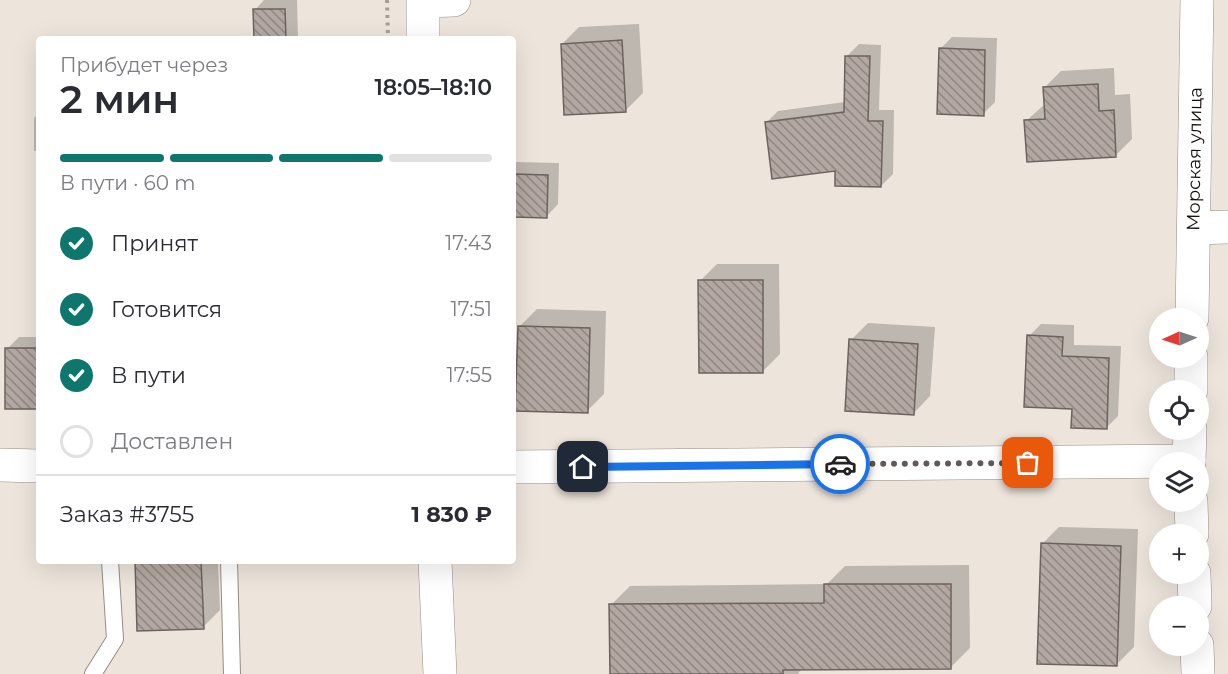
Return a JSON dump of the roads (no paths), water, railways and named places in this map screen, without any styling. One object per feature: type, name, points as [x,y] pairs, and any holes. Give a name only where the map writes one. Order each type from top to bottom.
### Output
[{"type":"street","points":[[423,36],[423,0],[454,0]]},
{"type":"street","name":"Морская улица","points":[[1192,308],[1197,0]]},
{"type":"street","points":[[1194,228],[1228,228]]},
{"type":"street","points":[[516,467],[1149,462]]},
{"type":"street","points":[[0,465],[36,466]]},
{"type":"street","points":[[435,564],[440,674]]},
{"type":"street","points":[[1197,656],[1198,674]]},
{"type":"lane","points":[[93,674],[115,639],[111,564]]},
{"type":"lane","points":[[229,564],[232,674]]}]
